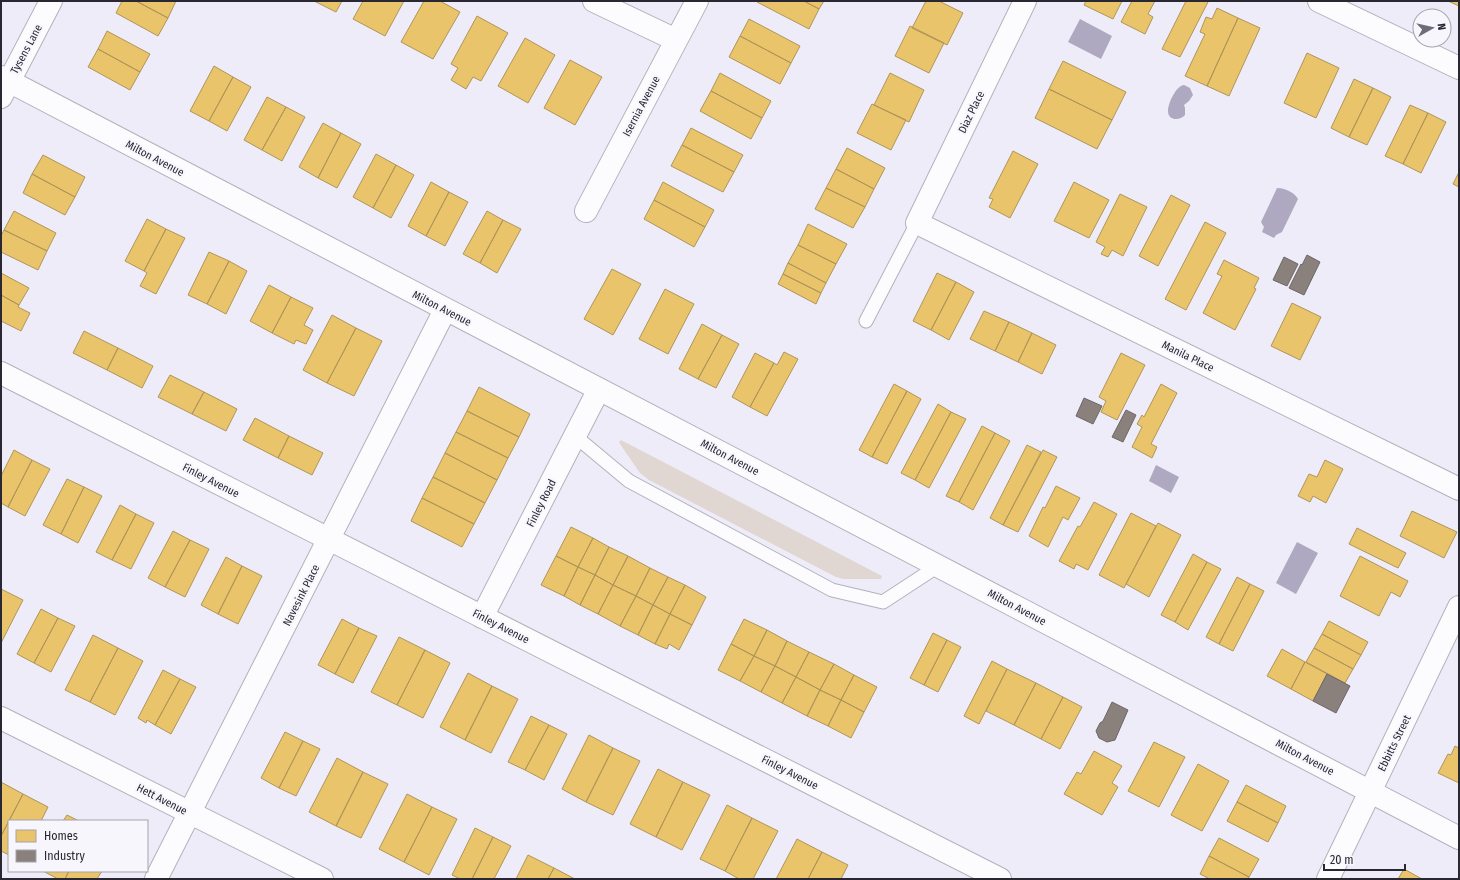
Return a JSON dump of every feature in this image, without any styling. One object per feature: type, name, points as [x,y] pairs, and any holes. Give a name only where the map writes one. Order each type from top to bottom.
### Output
[{"type":"street","name":"Tysens Lane","points":[[4,85],[51,1]]},
{"type":"street","points":[[594,1],[676,40]]},
{"type":"street","name":"Isernia Avenue","points":[[586,211],[697,1]]},
{"type":"street","name":"Diaz Place","points":[[917,223],[1025,1]]},
{"type":"street","points":[[1319,1],[1459,68]]},
{"type":"street","name":"Milton Avenue","points":[[4,85],[599,389],[1459,838]]},
{"type":"street","name":"Manila Place","points":[[917,223],[1459,489]]},
{"type":"street","name":"Navesink Place","points":[[156,879],[445,310]]},
{"type":"street","name":"Finley Avenue","points":[[1,373],[1000,879]]},
{"type":"street","name":"Finley Road","points":[[482,617],[599,389]]},
{"type":"street","name":"Ebbitts Street","points":[[1328,879],[1459,607]]},
{"type":"street","name":"Hett Avenue","points":[[1,718],[322,879]]},
{"type":"lane","points":[[866,321],[917,223]]},
{"type":"lane","points":[[575,436],[629,481],[832,590],[883,602],[938,566]]},
{"type":"shaded area","points":[[1080,19],[1112,36],[1101,59],[1068,42]]},
{"type":"shaded area","points":[[1184,85],[1190,88],[1193,95],[1184,105],[1185,115],[1175,119],[1170,117],[1168,111],[1169,104],[1178,88]]},
{"type":"shaded area","points":[[1277,188],[1289,191],[1298,199],[1282,232],[1274,238],[1262,232],[1264,227],[1261,222]]},
{"type":"shaded area","points":[[621,440],[882,576],[881,579],[844,579],[836,577],[649,480],[640,473],[620,444],[619,442]]},
{"type":"shaded area","points":[[1156,465],[1179,477],[1171,493],[1149,481]]},
{"type":"shaded area","points":[[1297,542],[1318,553],[1296,594],[1276,583]]},
{"type":"building: Homes","points":[[122,1],[136,1],[168,18],[158,36],[116,13]]},
{"type":"building: Homes","points":[[136,1],[176,1],[168,18]]},
{"type":"building: Homes","points":[[314,1],[342,1],[336,12]]},
{"type":"building: Homes","points":[[363,1],[404,1],[385,36],[353,19]]},
{"type":"building: Homes","points":[[424,1],[440,1],[460,12],[433,59],[401,42]]},
{"type":"building: Homes","points":[[804,1],[819,9],[809,29],[757,2]]},
{"type":"building: Homes","points":[[804,1],[824,1],[819,9]]},
{"type":"building: Homes","points":[[926,1],[939,1],[963,13],[947,45],[912,28]]},
{"type":"building: Homes","points":[[1086,1],[1122,1],[1113,19],[1084,5]]},
{"type":"building: Homes","points":[[1132,1],[1155,1],[1148,14],[1153,17],[1145,34],[1121,22]]},
{"type":"building: Homes","points":[[1186,1],[1208,2],[1180,57],[1162,49]]},
{"type":"building: Homes","points":[[1448,1],[1459,1],[1459,6]]},
{"type":"building: Homes","points":[[1217,8],[1238,18],[1207,86],[1185,76],[1205,34],[1200,32],[1206,17],[1212,19]]},
{"type":"building: Homes","points":[[477,16],[508,33],[481,81],[473,77],[466,89],[451,80],[458,68],[451,64]]},
{"type":"building: Homes","points":[[1238,18],[1260,28],[1229,96],[1207,86]]},
{"type":"building: Homes","points":[[749,19],[800,46],[791,63],[740,36]]},
{"type":"building: Homes","points":[[910,26],[944,43],[929,73],[895,56]]},
{"type":"building: Homes","points":[[107,31],[150,54],[140,72],[98,49]]},
{"type":"building: Homes","points":[[740,36],[791,63],[780,84],[729,57]]},
{"type":"building: Homes","points":[[525,38],[555,55],[528,103],[498,86]]},
{"type":"building: Homes","points":[[98,49],[140,72],[130,90],[88,67]]},
{"type":"building: Homes","points":[[1307,53],[1339,68],[1316,118],[1284,103]]},
{"type":"building: Homes","points":[[570,60],[602,77],[575,125],[544,108]]},
{"type":"building: Homes","points":[[1063,61],[1126,92],[1112,120],[1049,89]]},
{"type":"building: Homes","points":[[214,66],[233,77],[209,121],[190,111]]},
{"type":"building: Homes","points":[[720,73],[771,101],[762,118],[711,91]]},
{"type":"building: Homes","points":[[890,73],[924,90],[909,122],[874,105]]},
{"type":"building: Homes","points":[[233,77],[251,87],[227,131],[209,121]]},
{"type":"building: Homes","points":[[1354,79],[1373,88],[1349,137],[1331,128]]},
{"type":"building: Homes","points":[[1373,88],[1391,97],[1367,145],[1349,137]]},
{"type":"building: Homes","points":[[1049,89],[1112,120],[1097,149],[1035,118]]},
{"type":"building: Homes","points":[[711,91],[762,118],[751,139],[700,111]]},
{"type":"building: Homes","points":[[267,97],[286,107],[262,150],[244,140]]},
{"type":"building: Homes","points":[[872,104],[906,120],[891,150],[857,133]]},
{"type":"building: Homes","points":[[1410,105],[1428,113],[1403,164],[1385,156]]},
{"type":"building: Homes","points":[[286,107],[305,117],[282,161],[262,150]]},
{"type":"building: Homes","points":[[1428,113],[1446,122],[1421,173],[1403,164]]},
{"type":"building: Homes","points":[[323,123],[341,133],[318,178],[299,167]]},
{"type":"building: Homes","points":[[691,128],[743,155],[734,172],[682,145]]},
{"type":"building: Homes","points":[[341,133],[361,144],[337,188],[318,178]]},
{"type":"building: Homes","points":[[682,145],[734,172],[723,192],[671,166]]},
{"type":"building: Homes","points":[[847,148],[885,168],[874,189],[836,169]]},
{"type":"building: Homes","points":[[1013,151],[1038,164],[1010,218],[989,207],[993,199],[989,198]]},
{"type":"building: Homes","points":[[376,154],[396,165],[373,208],[353,197]]},
{"type":"building: Homes","points":[[43,155],[85,177],[75,197],[32,174]]},
{"type":"building: Homes","points":[[396,165],[414,175],[391,218],[373,208]]},
{"type":"building: Homes","points":[[836,169],[874,189],[865,207],[826,188]]},
{"type":"building: Homes","points":[[1459,172],[1459,187],[1453,184]]},
{"type":"building: Homes","points":[[32,174],[75,197],[65,215],[23,193]]},
{"type":"building: Homes","points":[[431,182],[449,192],[426,236],[408,226]]},
{"type":"building: Homes","points":[[663,182],[714,210],[705,227],[654,200]]},
{"type":"building: Homes","points":[[1074,182],[1109,200],[1089,238],[1054,221]]},
{"type":"building: Homes","points":[[826,188],[865,207],[853,228],[815,209]]},
{"type":"building: Homes","points":[[449,192],[468,202],[445,246],[426,236]]},
{"type":"building: Homes","points":[[1120,194],[1147,207],[1123,256],[1112,250],[1108,257],[1101,254],[1105,247],[1096,242]]},
{"type":"building: Homes","points":[[1171,195],[1190,205],[1158,266],[1139,256]]},
{"type":"building: Homes","points":[[654,200],[705,227],[694,247],[644,219]]},
{"type":"building: Homes","points":[[14,211],[56,233],[47,251],[4,230]]},
{"type":"building: Homes","points":[[487,211],[503,220],[480,263],[463,254]]},
{"type":"building: Homes","points":[[147,219],[166,229],[144,271],[125,261]]},
{"type":"building: Homes","points":[[503,220],[521,229],[497,273],[480,263]]},
{"type":"building: Homes","points":[[1205,222],[1226,233],[1186,310],[1165,299]]},
{"type":"building: Homes","points":[[808,224],[847,244],[836,264],[798,245]]},
{"type":"building: Homes","points":[[166,229],[185,238],[156,294],[140,286],[147,273],[144,271]]},
{"type":"building: Homes","points":[[4,230],[47,251],[38,270],[1,252],[1,236]]},
{"type":"building: Homes","points":[[798,245],[836,264],[826,283],[788,263]]},
{"type":"building: Homes","points":[[209,252],[229,261],[207,304],[188,295]]},
{"type":"building: Homes","points":[[1224,260],[1259,278],[1254,288],[1256,289],[1235,330],[1203,313],[1222,276],[1217,274]]},
{"type":"building: Homes","points":[[229,261],[247,271],[226,314],[207,304]]},
{"type":"building: Homes","points":[[788,263],[826,283],[821,293],[783,274]]},
{"type":"building: Homes","points":[[612,269],[641,284],[613,335],[584,319]]},
{"type":"building: Homes","points":[[1,273],[29,288],[19,305],[1,295]]},
{"type":"building: Homes","points":[[937,273],[956,282],[931,330],[913,321]]},
{"type":"building: Homes","points":[[783,274],[821,293],[816,304],[778,284]]},
{"type":"building: Homes","points":[[956,282],[974,292],[949,340],[931,330]]},
{"type":"building: Homes","points":[[269,285],[291,297],[272,333],[250,321]]},
{"type":"building: Homes","points":[[665,289],[694,304],[668,354],[639,339]]},
{"type":"building: Homes","points":[[1,295],[19,305],[18,307],[30,313],[21,331],[1,321]]},
{"type":"building: Homes","points":[[291,297],[313,308],[304,325],[313,330],[306,344],[296,340],[294,344],[272,333]]},
{"type":"building: Homes","points":[[1292,303],[1321,317],[1300,360],[1271,346]]},
{"type":"building: Homes","points":[[984,311],[1009,322],[995,351],[970,339]]},
{"type":"building: Homes","points":[[332,315],[356,328],[327,383],[303,370]]},
{"type":"building: Homes","points":[[1009,322],[1032,333],[1018,362],[995,351]]},
{"type":"building: Homes","points":[[702,324],[722,335],[698,379],[679,369]]},
{"type":"building: Homes","points":[[356,328],[382,341],[354,396],[327,383]]},
{"type":"building: Homes","points":[[84,331],[118,348],[107,370],[73,353]]},
{"type":"building: Homes","points":[[1032,333],[1056,345],[1042,374],[1018,362]]},
{"type":"building: Homes","points":[[722,335],[739,344],[716,388],[698,379]]},
{"type":"building: Homes","points":[[118,348],[153,366],[142,388],[107,370]]},
{"type":"building: Homes","points":[[784,352],[798,359],[767,416],[750,407],[774,363],[777,365]]},
{"type":"building: Homes","points":[[755,353],[774,363],[750,407],[732,397]]},
{"type":"building: Homes","points":[[1121,353],[1145,365],[1117,420],[1101,412],[1106,401],[1099,397]]},
{"type":"building: Homes","points":[[170,375],[204,392],[192,414],[158,397]]},
{"type":"building: Homes","points":[[894,384],[907,391],[872,457],[859,450]]},
{"type":"building: Homes","points":[[1161,384],[1177,393],[1151,444],[1157,447],[1152,458],[1132,447],[1142,427],[1137,424],[1142,415],[1144,417]]},
{"type":"building: Homes","points":[[479,387],[530,414],[519,437],[467,411]]},
{"type":"building: Homes","points":[[907,391],[921,399],[887,464],[872,457]]},
{"type":"building: Homes","points":[[204,392],[237,409],[226,431],[192,414]]},
{"type":"building: Homes","points":[[938,404],[951,412],[915,480],[901,473]]},
{"type":"building: Homes","points":[[467,411],[519,437],[508,458],[456,432]]},
{"type":"building: Homes","points":[[951,412],[966,419],[929,488],[915,480]]},
{"type":"building: Homes","points":[[255,418],[289,436],[278,458],[243,440]]},
{"type":"building: Homes","points":[[982,426],[995,433],[959,502],[946,496]]},
{"type":"building: Homes","points":[[456,432],[508,458],[497,480],[445,453]]},
{"type":"building: Homes","points":[[995,433],[1010,441],[973,510],[959,502]]},
{"type":"building: Homes","points":[[289,436],[323,453],[312,475],[278,458]]},
{"type":"building: Homes","points":[[1027,445],[1041,452],[1003,525],[990,518]]},
{"type":"building: Homes","points":[[14,450],[32,460],[8,507],[1,503],[1,476]]},
{"type":"building: Homes","points":[[1043,450],[1057,457],[1018,532],[1003,525]]},
{"type":"building: Homes","points":[[445,453],[497,480],[485,503],[433,477]]},
{"type":"building: Homes","points":[[32,460],[50,469],[25,516],[8,507]]},
{"type":"building: Homes","points":[[1325,460],[1343,469],[1326,503],[1313,496],[1310,502],[1298,496],[1309,474],[1317,477]]},
{"type":"building: Homes","points":[[433,477],[485,503],[474,524],[422,498]]},
{"type":"building: Homes","points":[[67,479],[84,487],[61,534],[43,525]]},
{"type":"building: Homes","points":[[1056,486],[1080,498],[1068,520],[1063,517],[1048,547],[1029,536],[1043,507],[1045,508]]},
{"type":"building: Homes","points":[[84,487],[102,496],[78,543],[61,534]]},
{"type":"building: Homes","points":[[422,498],[474,524],[462,547],[411,521]]},
{"type":"building: Homes","points":[[1094,502],[1117,514],[1088,570],[1076,564],[1074,569],[1059,561],[1078,526],[1080,527]]},
{"type":"building: Homes","points":[[120,505],[136,514],[112,560],[96,552]]},
{"type":"building: Homes","points":[[1412,511],[1457,532],[1444,558],[1400,536]]},
{"type":"building: Homes","points":[[1131,513],[1156,526],[1124,588],[1099,575]]},
{"type":"building: Homes","points":[[136,514],[154,523],[131,569],[112,560]]},
{"type":"building: Homes","points":[[1158,523],[1181,535],[1149,597],[1126,584]]},
{"type":"building: Homes","points":[[571,527],[593,538],[578,567],[556,556]]},
{"type":"building: Homes","points":[[1357,528],[1406,553],[1398,568],[1349,544]]},
{"type":"building: Homes","points":[[173,531],[190,540],[165,587],[148,578]]},
{"type":"building: Homes","points":[[593,538],[609,547],[595,575],[578,567]]},
{"type":"building: Homes","points":[[190,540],[209,549],[185,597],[165,587]]},
{"type":"building: Homes","points":[[609,547],[628,556],[613,585],[595,575]]},
{"type":"building: Homes","points":[[1193,554],[1207,562],[1175,622],[1161,615]]},
{"type":"building: Homes","points":[[556,556],[578,567],[564,596],[541,585]]},
{"type":"building: Homes","points":[[628,556],[650,568],[636,596],[613,585]]},
{"type":"building: Homes","points":[[1360,556],[1408,581],[1400,597],[1391,592],[1379,616],[1340,596]]},
{"type":"building: Homes","points":[[226,557],[242,566],[218,614],[201,605]]},
{"type":"building: Homes","points":[[1207,562],[1221,569],[1188,630],[1175,622]]},
{"type":"building: Homes","points":[[242,566],[262,576],[238,624],[218,614]]},
{"type":"building: Homes","points":[[578,567],[595,575],[580,605],[564,596]]},
{"type":"building: Homes","points":[[650,568],[668,577],[653,605],[636,596]]},
{"type":"building: Homes","points":[[595,575],[613,585],[598,614],[580,605]]},
{"type":"building: Homes","points":[[668,577],[685,585],[670,614],[653,605]]},
{"type":"building: Homes","points":[[1237,577],[1250,584],[1219,644],[1206,637]]},
{"type":"building: Homes","points":[[1250,584],[1264,591],[1233,651],[1219,644]]},
{"type":"building: Homes","points":[[613,585],[636,596],[620,626],[598,614]]},
{"type":"building: Homes","points":[[685,585],[706,597],[692,625],[670,614]]},
{"type":"building: Homes","points":[[1,589],[23,600],[1,643]]},
{"type":"building: Homes","points":[[636,596],[653,605],[638,635],[620,626]]},
{"type":"building: Homes","points":[[653,605],[670,614],[655,644],[638,635]]},
{"type":"building: Homes","points":[[41,609],[58,618],[34,663],[17,654]]},
{"type":"building: Homes","points":[[670,614],[692,625],[679,650],[669,644],[667,649],[655,644]]},
{"type":"building: Homes","points":[[58,618],[75,626],[51,672],[34,663]]},
{"type":"building: Homes","points":[[342,619],[359,628],[335,674],[318,665]]},
{"type":"building: Homes","points":[[744,619],[767,630],[754,656],[731,644]]},
{"type":"building: Homes","points":[[1329,621],[1368,642],[1361,655],[1322,634]]},
{"type":"building: Homes","points":[[359,628],[377,636],[353,683],[335,674]]},
{"type":"building: Homes","points":[[767,630],[787,641],[775,666],[754,656]]},
{"type":"building: Homes","points":[[933,633],[947,640],[924,685],[910,678]]},
{"type":"building: Homes","points":[[1322,634],[1361,655],[1353,669],[1314,648]]},
{"type":"building: Homes","points":[[93,635],[118,648],[90,702],[65,690]]},
{"type":"building: Homes","points":[[399,637],[425,650],[397,705],[371,692]]},
{"type":"building: Homes","points":[[947,640],[961,647],[938,692],[924,685]]},
{"type":"building: Homes","points":[[787,641],[809,652],[796,677],[775,666]]},
{"type":"building: Homes","points":[[731,644],[754,656],[740,681],[718,670]]},
{"type":"building: Homes","points":[[118,648],[143,661],[115,715],[90,702]]},
{"type":"building: Homes","points":[[1314,648],[1353,669],[1345,683],[1306,662]]},
{"type":"building: Homes","points":[[1282,649],[1305,662],[1291,689],[1267,676]]},
{"type":"building: Homes","points":[[425,650],[450,663],[423,718],[397,705]]},
{"type":"building: Homes","points":[[809,652],[834,664],[820,690],[796,677]]},
{"type":"building: Homes","points":[[754,656],[775,666],[761,692],[740,681]]},
{"type":"building: Homes","points":[[992,661],[1007,669],[979,724],[964,716]]},
{"type":"building: Homes","points":[[1305,662],[1327,674],[1313,701],[1291,689]]},
{"type":"building: Homes","points":[[834,664],[854,675],[841,700],[820,690]]},
{"type":"building: Homes","points":[[775,666],[796,677],[782,703],[761,692]]},
{"type":"building: Homes","points":[[1007,669],[1036,683],[1014,725],[986,711]]},
{"type":"building: Homes","points":[[163,670],[180,679],[155,725],[147,720],[146,723],[138,718]]},
{"type":"building: Homes","points":[[468,673],[492,686],[465,740],[440,727]]},
{"type":"building: Homes","points":[[854,675],[877,687],[864,712],[841,700]]},
{"type":"building: Homes","points":[[796,677],[820,690],[807,716],[782,703]]},
{"type":"building: Homes","points":[[180,679],[196,687],[171,734],[155,725]]},
{"type":"building: Homes","points":[[1036,683],[1063,697],[1041,739],[1014,725]]},
{"type":"building: Homes","points":[[492,686],[518,699],[491,753],[465,740]]},
{"type":"building: Homes","points":[[820,690],[841,700],[828,726],[807,716]]},
{"type":"building: Homes","points":[[1063,697],[1082,707],[1060,749],[1041,739]]},
{"type":"building: Homes","points":[[841,700],[864,712],[851,738],[828,726]]},
{"type":"building: Homes","points":[[531,716],[549,725],[525,770],[508,762]]},
{"type":"building: Homes","points":[[549,725],[567,734],[544,780],[525,770]]},
{"type":"building: Homes","points":[[285,732],[303,741],[279,788],[261,778]]},
{"type":"building: Homes","points":[[589,735],[613,748],[586,802],[562,789]]},
{"type":"building: Homes","points":[[303,741],[320,749],[296,796],[279,788]]},
{"type":"building: Homes","points":[[1154,742],[1185,757],[1159,807],[1128,791]]},
{"type":"building: Homes","points":[[1455,746],[1459,748],[1459,783],[1438,773],[1448,754],[1451,755]]},
{"type":"building: Homes","points":[[613,748],[640,761],[613,815],[586,802]]},
{"type":"building: Homes","points":[[1094,751],[1122,766],[1112,783],[1118,787],[1102,815],[1064,794],[1077,772],[1081,774]]},
{"type":"building: Homes","points":[[337,758],[363,772],[336,826],[309,812]]},
{"type":"building: Homes","points":[[1198,764],[1229,781],[1202,831],[1171,815]]},
{"type":"building: Homes","points":[[658,769],[683,782],[656,837],[630,824]]},
{"type":"building: Homes","points":[[363,772],[388,784],[361,838],[336,826]]},
{"type":"building: Homes","points":[[1,782],[23,794],[8,820],[1,836]]},
{"type":"building: Homes","points":[[683,782],[710,795],[682,850],[656,837]]},
{"type":"building: Homes","points":[[1246,785],[1286,806],[1278,823],[1237,802]]},
{"type":"building: Homes","points":[[23,794],[48,807],[42,820],[9,820]]},
{"type":"building: Homes","points":[[407,794],[432,807],[404,862],[379,849]]},
{"type":"building: Homes","points":[[1237,802],[1278,823],[1268,842],[1227,821]]},
{"type":"building: Homes","points":[[727,805],[752,818],[725,871],[700,859]]},
{"type":"building: Homes","points":[[432,807],[457,819],[429,875],[404,862]]},
{"type":"building: Homes","points":[[67,815],[77,820],[64,820]]},
{"type":"building: Homes","points":[[752,818],[778,831],[753,879],[739,879],[725,871]]},
{"type":"building: Homes","points":[[8,823],[8,854],[1,851],[1,836]]},
{"type":"building: Homes","points":[[475,828],[493,837],[472,879],[460,879],[452,875]]},
{"type":"building: Homes","points":[[493,837],[511,846],[494,879],[472,879]]},
{"type":"building: Homes","points":[[1219,838],[1259,859],[1249,877],[1209,856]]},
{"type":"building: Homes","points":[[797,839],[822,852],[808,879],[776,879]]},
{"type":"building: Homes","points":[[822,852],[848,865],[841,879],[808,879]]},
{"type":"building: Homes","points":[[528,855],[554,868],[548,879],[516,879]]},
{"type":"building: Homes","points":[[1209,856],[1249,877],[1248,879],[1210,879],[1200,874]]},
{"type":"building: Homes","points":[[554,868],[575,879],[548,879]]},
{"type":"building: Homes","points":[[1404,869],[1422,879],[1398,879]]},
{"type":"building: Homes","points":[[45,872],[68,872],[65,879],[58,879]]},
{"type":"building: Homes","points":[[68,872],[101,872],[97,879],[65,879]]},
{"type":"building: Industry","points":[[1307,255],[1320,262],[1304,295],[1289,288]]},
{"type":"building: Industry","points":[[1284,257],[1298,264],[1287,286],[1273,280]]},
{"type":"building: Industry","points":[[1084,398],[1102,406],[1093,424],[1076,416]]},
{"type":"building: Industry","points":[[1126,410],[1136,415],[1123,442],[1112,437]]},
{"type":"building: Industry","points":[[1327,674],[1350,686],[1336,713],[1313,701]]},
{"type":"building: Industry","points":[[1112,702],[1128,710],[1115,740],[1107,742],[1099,738],[1096,731],[1100,723],[1103,721]]}]
